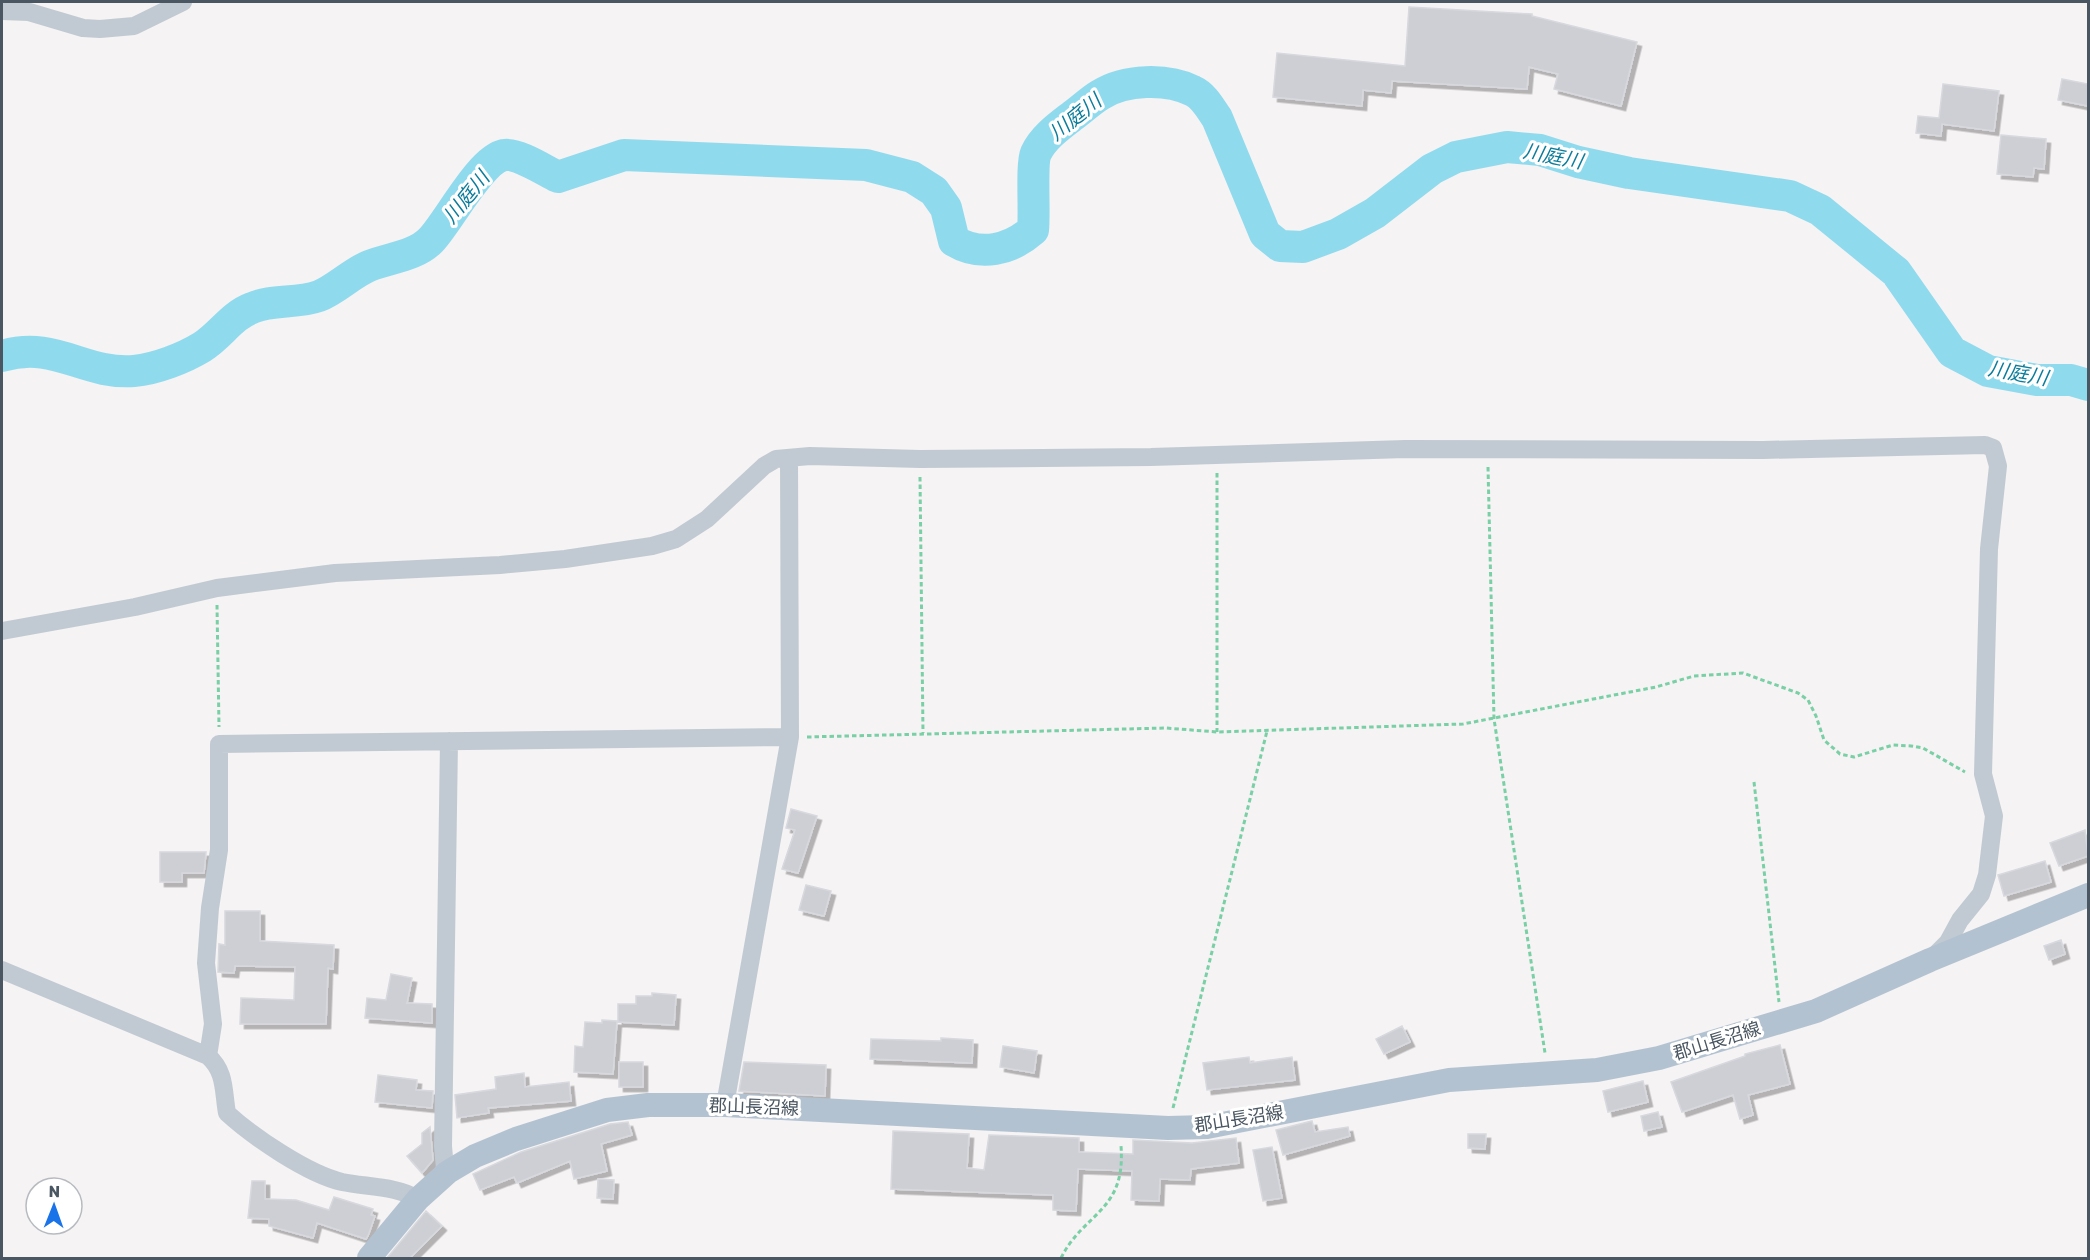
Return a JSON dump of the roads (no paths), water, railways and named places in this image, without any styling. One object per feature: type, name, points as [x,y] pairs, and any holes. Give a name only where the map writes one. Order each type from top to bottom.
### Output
[{"type":"main road","name":"郡山長沼線","points":[[369,1258],[418,1199],[448,1172],[475,1156],[516,1139],[607,1110],[648,1105],[725,1105],[1168,1128],[1207,1127],[1449,1080],[1597,1070],[1659,1058],[1816,1011],[1930,960],[2088,895]]},
{"type":"street","points":[[2,11],[29,12],[83,27],[100,29],[134,26],[183,2]]},
{"type":"street","points":[[2,631],[135,608],[217,588],[335,573],[522,563],[652,546],[690,531],[707,519],[764,466],[776,459],[810,456],[920,459],[1405,449],[1763,450],[1985,445],[1993,448],[1998,466],[1989,549],[1983,774],[1994,816],[1987,875],[1981,894],[1960,920],[1948,942],[1930,960]]},
{"type":"street","points":[[725,1105],[790,737],[789,458]]},
{"type":"street","points":[[208,1056],[213,1024],[206,963],[210,908],[219,850],[219,744],[790,737]]},
{"type":"street","points":[[448,1172],[443,1161],[443,1146],[449,741]]},
{"type":"street","points":[[2,970],[208,1056],[215,1062],[222,1076],[227,1113],[255,1134],[318,1174],[344,1182],[399,1192],[418,1199]]},
{"type":"waterway","name":"川庭川","points":[[2,356],[21,352],[38,352],[116,371],[142,370],[178,359],[202,347],[245,311],[268,303],[319,296],[369,266],[418,250],[431,240],[475,179],[495,159],[504,155],[524,159],[558,177],[624,155],[866,165],[912,177],[934,191],[946,208],[954,241],[974,249],[995,249],[1015,242],[1033,230],[1035,159],[1036,153],[1047,138],[1100,95],[1134,83],[1159,82],[1183,87],[1197,93],[1206,103],[1217,118],[1265,234],[1280,246],[1303,247],[1338,234],[1375,213],[1432,169],[1456,157],[1507,147],[1540,150],[1578,162],[1629,173],[1790,196],[1820,210],[1896,272],[1952,352],[1988,371],[2037,380],[2071,380],[2088,385]]}]
